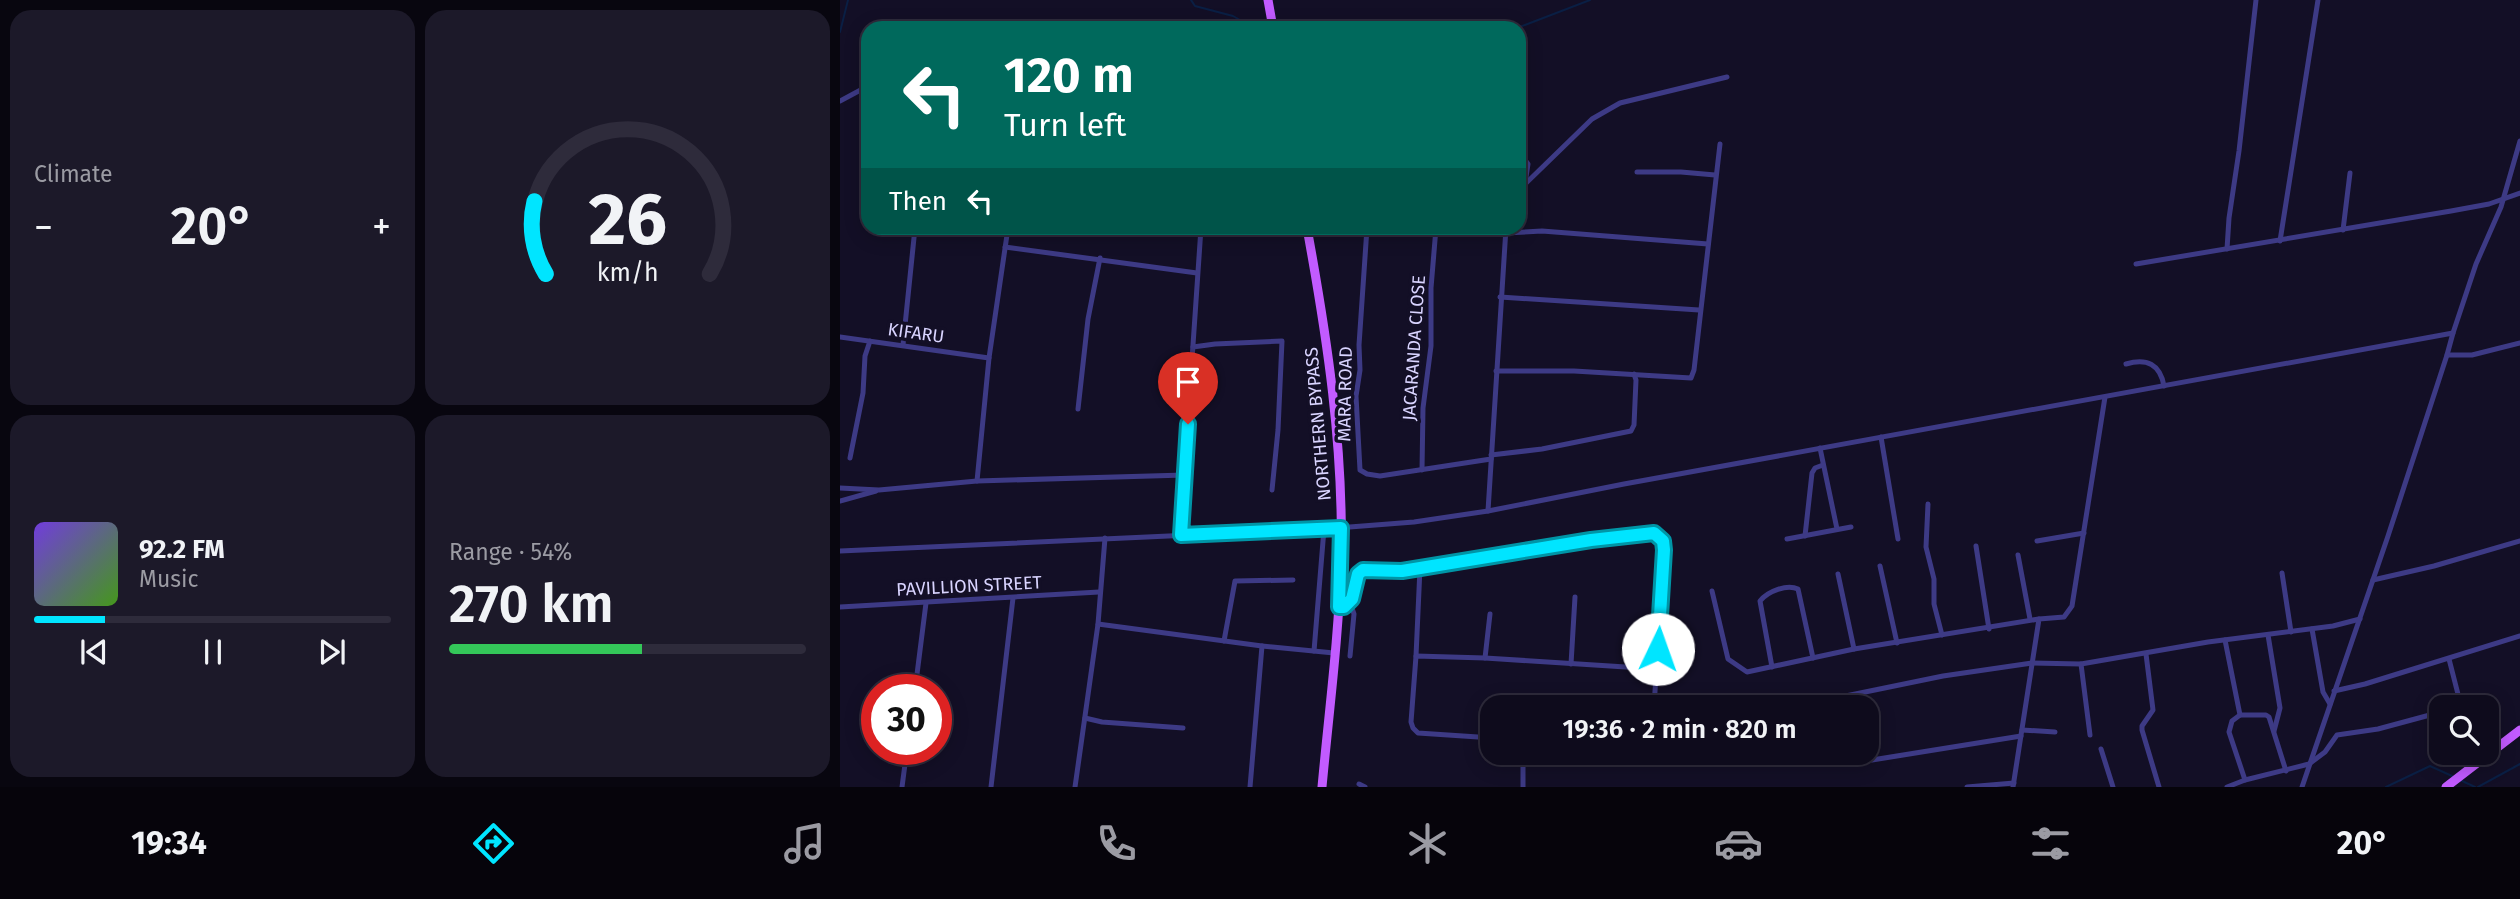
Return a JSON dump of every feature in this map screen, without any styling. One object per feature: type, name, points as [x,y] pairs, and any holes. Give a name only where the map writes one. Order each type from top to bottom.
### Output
[{"type":"main road","points":[[1268,0],[1272,21]]},
{"type":"main road","name":"NORTHERN BYPASS","points":[[1308,235],[1333,389],[1341,528],[1339,607],[1322,787]]},
{"type":"main road","points":[[2446,787],[2520,730]]},
{"type":"street","points":[[2227,249],[2228,218],[2239,151],[2256,0]]},
{"type":"street","points":[[2280,241],[2318,0]]},
{"type":"street","points":[[1526,182],[1553,159],[1591,119],[1609,108],[1727,77]]},
{"type":"street","points":[[840,101],[861,90]]},
{"type":"street","points":[[2302,787],[2448,355],[2452,333],[2476,264],[2496,223],[2520,141]]},
{"type":"street","points":[[1496,371],[1634,373],[1686,380],[1691,378],[1720,144]]},
{"type":"street","points":[[1637,172],[1681,172],[1715,176]]},
{"type":"street","points":[[2343,230],[2350,173]]},
{"type":"street","points":[[2136,264],[2489,204],[2520,193]]},
{"type":"street","points":[[1526,231],[1708,244]]},
{"type":"street","points":[[903,345],[914,235]]},
{"type":"street","points":[[977,481],[989,358],[1006,235]]},
{"type":"street","points":[[1181,535],[1200,235]]},
{"type":"street","name":"MARA ROAD","points":[[1367,235],[1359,345],[1360,370],[1356,396],[1360,470],[1367,474],[1380,476],[1422,470],[1631,431],[1634,425],[1634,373]]},
{"type":"street","name":"JACARANDA CLOSE","points":[[1422,470],[1423,408],[1431,346],[1431,288],[1435,235]]},
{"type":"street","points":[[1488,511],[1506,235]]},
{"type":"street","points":[[1005,247],[1197,273]]},
{"type":"street","points":[[1078,409],[1088,319],[1100,258]]},
{"type":"street","points":[[1500,297],[1699,310]]},
{"type":"street","points":[[840,551],[1324,529],[1414,522],[1488,511],[2452,333]]},
{"type":"street","name":"KIFARU","points":[[840,337],[989,358]]},
{"type":"street","points":[[850,458],[863,393],[865,356],[870,341]]},
{"type":"street","points":[[1193,347],[1282,341],[1272,490]]},
{"type":"street","points":[[2448,355],[2479,354],[2520,343]]},
{"type":"street","points":[[2126,365],[2136,362],[2154,366],[2161,374],[2164,386]]},
{"type":"street","points":[[1712,591],[1728,659],[1747,672],[1854,649],[1989,629],[2030,620],[2064,617],[2072,606],[2105,397]]},
{"type":"street","points":[[1881,437],[1898,539]]},
{"type":"street","points":[[1820,448],[1837,530]]},
{"type":"street","points":[[1805,536],[1812,473],[1815,468],[1823,465]]},
{"type":"street","points":[[840,488],[879,490],[977,481],[1185,475]]},
{"type":"street","points":[[840,501],[879,490]]},
{"type":"street","points":[[1928,503],[1926,547],[1934,579],[1934,604],[1942,635]]},
{"type":"street","points":[[1787,539],[1851,527]]},
{"type":"street","points":[[1314,651],[1324,529]]},
{"type":"street","points":[[1339,607],[1350,602],[1360,572],[1402,571],[1591,540],[1654,533],[1663,541],[1664,550],[1655,695]]},
{"type":"street","points":[[2037,541],[2084,533]]},
{"type":"street","points":[[1075,787],[1098,624],[1105,538]]},
{"type":"street","points":[[2373,580],[2434,566],[2520,541]]},
{"type":"street","points":[[1976,546],[1989,629]]},
{"type":"street","points":[[2018,555],[2030,620]]},
{"type":"street","points":[[1880,566],[1897,643]]},
{"type":"street","points":[[1420,568],[1411,722],[1413,728],[1423,734],[1480,737]]},
{"type":"street","points":[[2282,573],[2291,632]]},
{"type":"street","points":[[1838,574],[1854,649]]},
{"type":"street","points":[[1224,641],[1235,581],[1293,580]]},
{"type":"street","points":[[1772,667],[1760,601],[1767,594],[1792,587],[1798,589],[1813,658]]},
{"type":"street","name":"PAVILLION STREET","points":[[840,607],[1099,592]]},
{"type":"street","points":[[1571,664],[1575,597]]},
{"type":"street","points":[[991,787],[1013,598]]},
{"type":"street","points":[[1350,602],[1354,614],[1350,656]]},
{"type":"street","points":[[917,674],[926,603]]},
{"type":"street","points":[[1485,658],[1490,614]]},
{"type":"street","points":[[1967,787],[2014,785],[2039,619]]},
{"type":"street","points":[[1850,695],[1943,676],[2032,663],[2081,664],[2225,640],[2312,629],[2360,619]]},
{"type":"street","points":[[1098,624],[1334,653]]},
{"type":"street","points":[[2312,629],[2323,692],[2330,704]]},
{"type":"street","points":[[2268,635],[2280,708],[2274,731]]},
{"type":"street","points":[[2334,691],[2520,636]]},
{"type":"street","points":[[2225,640],[2240,715]]},
{"type":"street","points":[[1250,787],[1262,646]]},
{"type":"street","points":[[2146,654],[2153,710],[2142,730],[2160,787]]},
{"type":"street","points":[[1416,656],[1657,669]]},
{"type":"street","points":[[2449,659],[2458,695]]},
{"type":"street","points":[[2081,664],[2090,736]]},
{"type":"street","points":[[2245,780],[2229,732],[2232,722],[2240,715],[2266,715],[2274,731],[2286,771]]},
{"type":"street","points":[[2227,787],[2309,764],[2325,752],[2333,737],[2337,735],[2378,729],[2429,715]]},
{"type":"street","points":[[1085,718],[1102,722],[1183,728]]},
{"type":"street","points":[[1879,759],[2022,733],[2055,732]]},
{"type":"street","points":[[2101,749],[2113,787]]},
{"type":"street","points":[[902,787],[905,765]]},
{"type":"street","points":[[1522,765],[1523,787]]},
{"type":"waterway","points":[[840,32],[848,0]]},
{"type":"waterway","points":[[1191,0],[1195,6],[1242,21]]},
{"type":"waterway","points":[[1526,25],[1590,0]]},
{"type":"waterway","points":[[2478,787],[2520,764]]},
{"type":"waterway","points":[[2386,787],[2430,766],[2452,776]]},
{"type":"waterway","points":[[2460,780],[2475,787]]},
{"type":"route","points":[[1188,424],[1181,535],[1341,528],[1339,607],[1344,607],[1352,599],[1358,574],[1363,570],[1402,571],[1591,540],[1654,533],[1663,541],[1664,550],[1658,649]]}]
